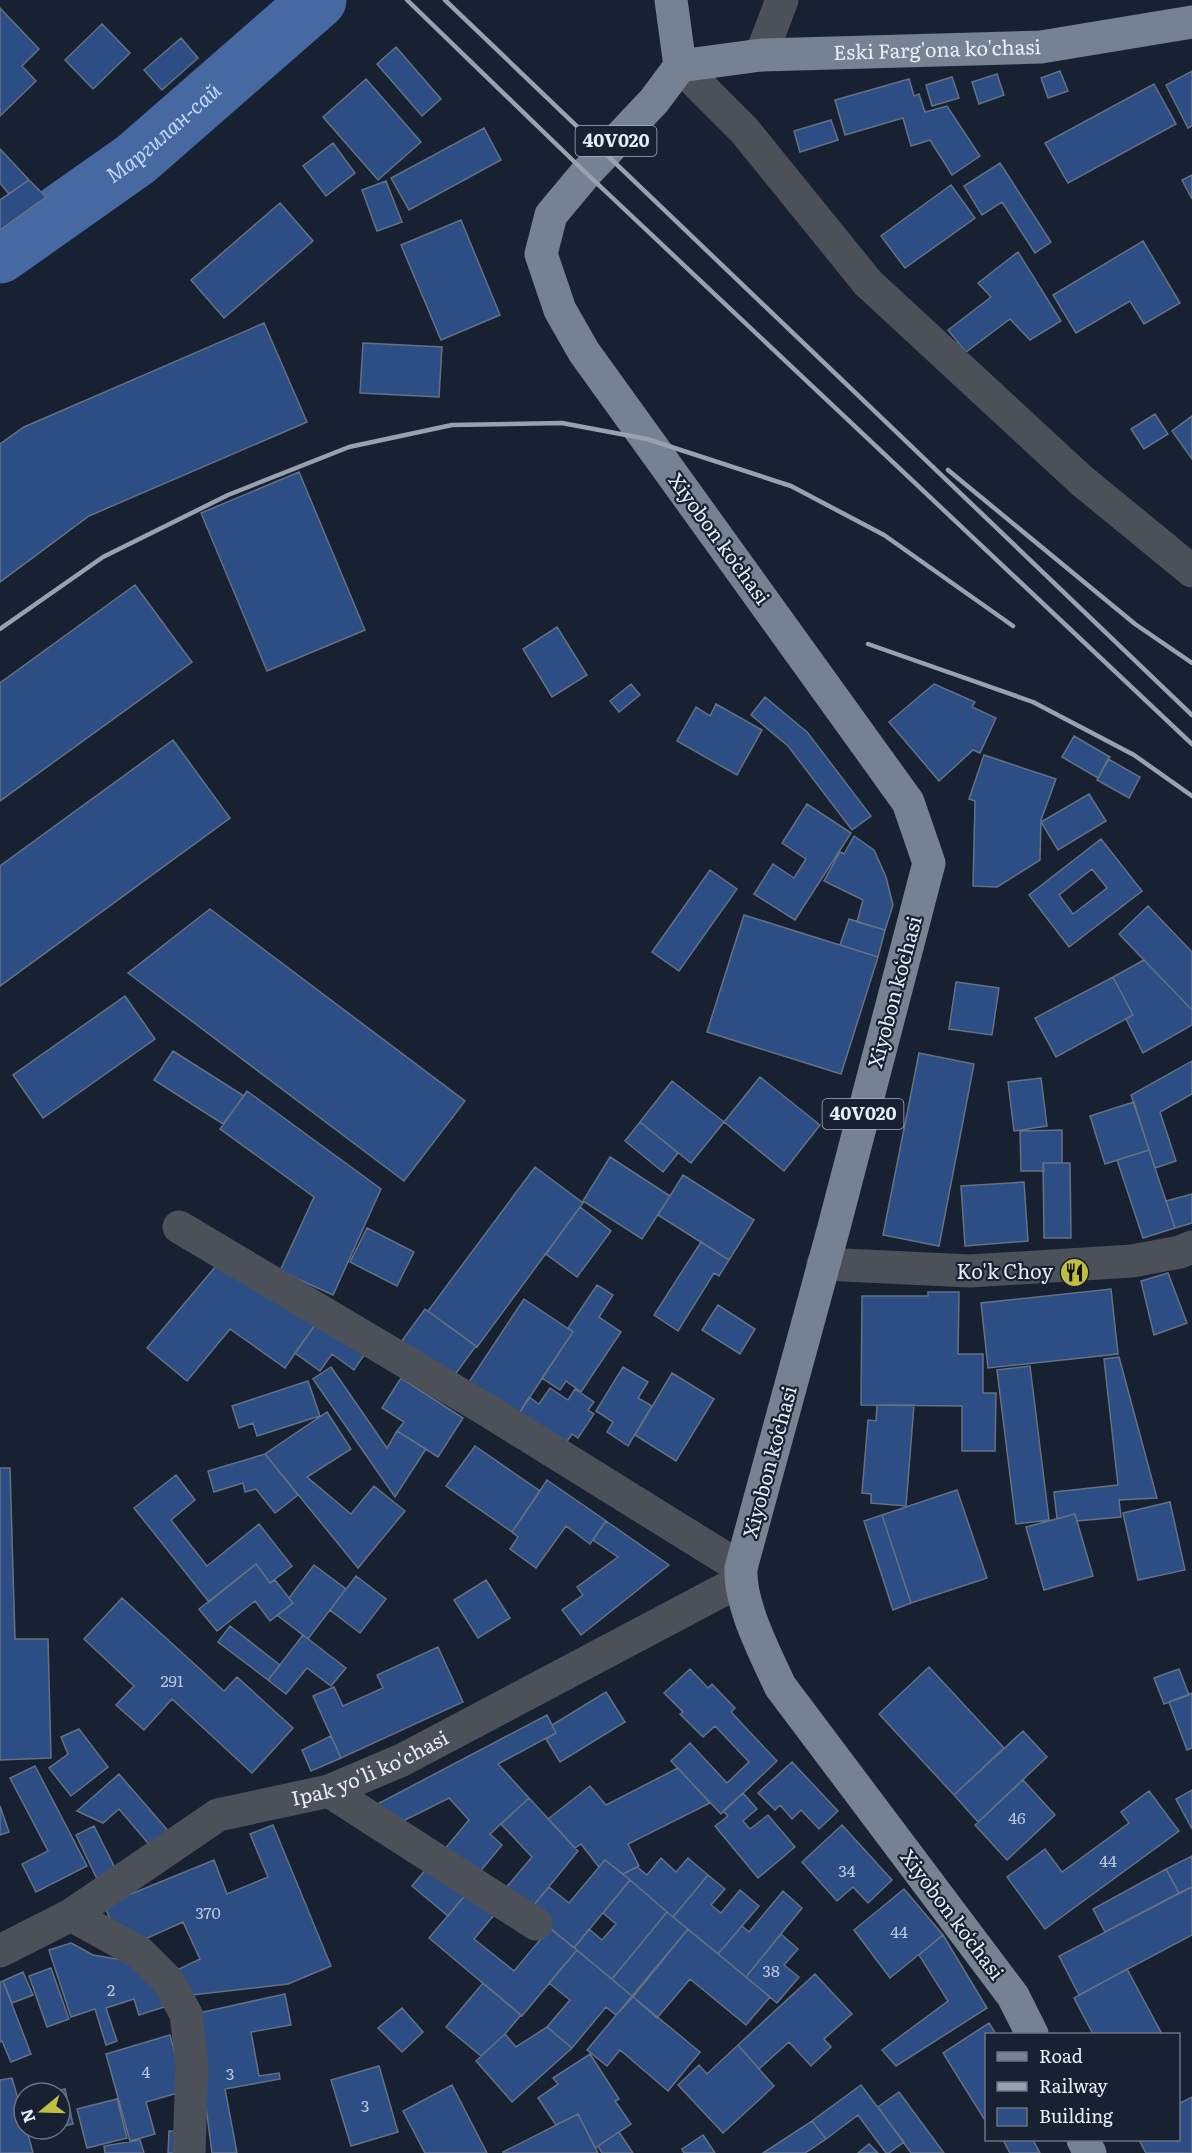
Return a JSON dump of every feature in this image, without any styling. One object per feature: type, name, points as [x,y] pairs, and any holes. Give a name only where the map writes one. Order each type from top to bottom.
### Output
[{"type":"main road","points":[[671,0],[680,66]]},
{"type":"main road","name":"Eski Farg'ona ko'chasi","points":[[680,66],[761,55],[1041,46],[1192,22]]},
{"type":"main road","name":"Xiyobon koʻchasi","points":[[680,66],[654,101],[585,172],[551,215],[541,254],[560,310],[584,352],[908,802],[929,863],[740,1575],[757,1636],[780,1686],[1013,1996],[1032,2033]]},
{"type":"street","points":[[761,55],[782,0]]},
{"type":"street","points":[[680,66],[744,129],[868,283],[1081,480],[1192,571]]},
{"type":"street","points":[[179,1227],[485,1409],[740,1575]]},
{"type":"street","points":[[823,1263],[970,1271],[1132,1261],[1192,1247]]},
{"type":"street","name":"Ipak yo'li ko'chasi","points":[[0,1951],[71,1915],[218,1815],[329,1791],[402,1760],[740,1575]]},
{"type":"street","points":[[329,1791],[536,1924]]},
{"type":"street","points":[[71,1915],[140,1953],[168,1981],[186,2014],[192,2065],[189,2153]]},
{"type":"building","points":[[0,8],[39,49],[22,66],[36,81],[0,116]]},
{"type":"building","points":[[102,24],[130,53],[93,89],[65,60]]},
{"type":"building","points":[[181,38],[198,58],[162,90],[144,70]]},
{"type":"building","points":[[396,47],[441,99],[422,116],[377,64]]},
{"type":"building","points":[[1060,71],[1068,91],[1048,98],[1041,78]]},
{"type":"building","points":[[1192,71],[1192,126],[1188,128],[1166,85]]},
{"type":"building","points":[[997,74],[1004,95],[979,104],[972,82]]},
{"type":"building","points":[[952,77],[959,98],[932,106],[926,85]]},
{"type":"building","points":[[366,79],[421,142],[378,180],[323,117]]},
{"type":"building","points":[[909,79],[914,96],[919,94],[925,112],[947,106],[980,156],[952,175],[930,140],[911,146],[903,118],[845,135],[835,100]]},
{"type":"building","points":[[1154,84],[1176,124],[1068,183],[1045,143]]},
{"type":"building","points":[[831,120],[838,140],[800,152],[794,131]]},
{"type":"building","points":[[484,128],[501,160],[409,210],[391,178]]},
{"type":"building","points":[[333,143],[355,173],[326,196],[303,166]]},
{"type":"building","points":[[0,149],[29,180],[9,194],[0,183]]},
{"type":"building","points":[[1000,163],[1051,242],[1035,253],[1002,202],[982,215],[964,186]]},
{"type":"building","points":[[1192,175],[1192,199],[1182,180]]},
{"type":"building","points":[[29,180],[46,197],[0,230],[0,200]]},
{"type":"building","points":[[386,181],[402,222],[377,231],[362,190]]},
{"type":"building","points":[[951,185],[975,218],[905,268],[881,236]]},
{"type":"building","points":[[280,203],[313,241],[224,318],[191,280]]},
{"type":"building","points":[[461,220],[500,315],[441,340],[401,245]]},
{"type":"building","points":[[1143,241],[1180,303],[1144,324],[1130,301],[1076,333],[1053,295]]},
{"type":"building","points":[[1018,252],[1061,321],[1030,340],[1010,319],[966,352],[948,330],[991,297],[978,283]]},
{"type":"building","points":[[264,323],[307,422],[89,516],[0,582],[0,444],[24,427]]},
{"type":"building","points":[[363,343],[442,347],[439,397],[360,393]]},
{"type":"building","points":[[1155,414],[1168,434],[1144,449],[1131,429]]},
{"type":"building","points":[[1192,416],[1192,459],[1172,431]]},
{"type":"building","points":[[299,472],[365,630],[267,671],[201,513]]},
{"type":"building","points":[[135,585],[192,662],[0,801],[0,683]]},
{"type":"building","points":[[557,627],[587,675],[552,697],[523,649]]},
{"type":"building","points":[[631,684],[640,695],[619,712],[610,701]]},
{"type":"building","points":[[934,684],[975,702],[972,707],[996,718],[980,753],[973,750],[939,781],[889,722]]},
{"type":"building","points":[[765,697],[807,732],[871,816],[852,830],[788,746],[751,715]]},
{"type":"building","points":[[716,704],[762,730],[737,775],[677,741],[696,707],[710,716]]},
{"type":"building","points":[[1074,736],[1110,757],[1098,778],[1062,757]]},
{"type":"building","points":[[173,740],[230,818],[0,986],[0,866]]},
{"type":"building","points":[[984,755],[1056,779],[1041,820],[1040,860],[997,887],[973,886],[975,801],[969,799]]},
{"type":"building","points":[[1108,759],[1140,777],[1129,798],[1097,780]]},
{"type":"building","points":[[1089,794],[1106,821],[1058,850],[1041,822]]},
{"type":"building","points":[[807,804],[851,833],[795,920],[754,894],[773,864],[794,878],[806,859],[782,843]]},
{"type":"building","points":[[854,836],[874,850],[886,877],[893,905],[885,930],[857,922],[863,900],[824,881],[840,852],[844,854]]},
{"type":"building","points":[[1101,839],[1142,891],[1069,947],[1029,895]],"holes":[[[1092,869],[1107,888],[1073,914],[1059,895]]]},
{"type":"building","points":[[710,870],[737,889],[679,971],[652,952]]},
{"type":"building","points":[[1148,906],[1192,952],[1192,1010],[1119,934]]},
{"type":"building","points":[[210,909],[465,1101],[404,1181],[128,973]]},
{"type":"building","points":[[744,915],[878,957],[841,1074],[707,1032]]},
{"type":"building","points":[[849,919],[885,930],[878,957],[840,945]]},
{"type":"building","points":[[1144,960],[1192,1010],[1192,1025],[1143,1053],[1126,1019],[1133,1015],[1113,977]]},
{"type":"building","points":[[1113,977],[1133,1015],[1056,1057],[1035,1018]]},
{"type":"building","points":[[956,982],[999,988],[992,1035],[949,1029]]},
{"type":"building","points":[[125,996],[155,1039],[43,1118],[13,1075]]},
{"type":"building","points":[[173,1051],[244,1096],[223,1124],[154,1080]]},
{"type":"building","points":[[919,1053],[974,1064],[939,1246],[883,1235]]},
{"type":"building","points":[[1192,1061],[1192,1094],[1160,1112],[1176,1161],[1155,1168],[1131,1095]]},
{"type":"building","points":[[760,1077],[820,1125],[784,1171],[724,1122]]},
{"type":"building","points":[[1041,1078],[1047,1126],[1014,1131],[1008,1082]]},
{"type":"building","points":[[672,1081],[724,1122],[691,1163],[640,1122]]},
{"type":"building","points":[[247,1091],[381,1189],[333,1295],[280,1271],[314,1197],[220,1129]]},
{"type":"building","points":[[1134,1102],[1149,1150],[1105,1164],[1090,1116]]},
{"type":"building","points":[[640,1122],[678,1153],[663,1172],[625,1141]]},
{"type":"building","points":[[1062,1130],[1062,1163],[1043,1163],[1044,1171],[1021,1171],[1020,1131]]},
{"type":"building","points":[[1149,1150],[1175,1228],[1143,1238],[1117,1160]]},
{"type":"building","points":[[610,1157],[670,1196],[642,1239],[583,1201]]},
{"type":"building","points":[[1043,1163],[1070,1163],[1071,1238],[1044,1238]]},
{"type":"building","points":[[535,1167],[583,1203],[477,1347],[428,1311]]},
{"type":"building","points":[[683,1175],[754,1220],[729,1260],[658,1215]]},
{"type":"building","points":[[1024,1182],[1028,1241],[965,1246],[961,1186]]},
{"type":"building","points":[[1192,1194],[1192,1223],[1175,1228],[1166,1201]]},
{"type":"building","points":[[580,1207],[611,1231],[577,1277],[546,1254]]},
{"type":"building","points":[[367,1228],[414,1252],[397,1286],[350,1262]]},
{"type":"building","points":[[701,1242],[729,1260],[719,1276],[714,1273],[678,1331],[654,1315]]},
{"type":"building","points":[[221,1260],[319,1319],[285,1368],[230,1329],[187,1381],[147,1348]]},
{"type":"building","points":[[1168,1273],[1187,1323],[1154,1335],[1141,1281]]},
{"type":"building","points":[[597,1285],[613,1295],[599,1317],[621,1332],[581,1392],[566,1381],[560,1390],[542,1378],[573,1332],[568,1328]]},
{"type":"building","points":[[1111,1289],[1118,1354],[988,1368],[981,1303]]},
{"type":"building","points":[[928,1292],[959,1292],[958,1354],[983,1354],[983,1393],[996,1393],[995,1451],[962,1451],[962,1406],[861,1405],[862,1296],[928,1296]]},
{"type":"building","points":[[524,1299],[573,1332],[518,1415],[469,1382]]},
{"type":"building","points":[[718,1305],[755,1329],[740,1354],[702,1330]]},
{"type":"building","points":[[425,1309],[476,1346],[451,1380],[401,1342]]},
{"type":"building","points":[[319,1319],[366,1352],[354,1370],[332,1354],[320,1371],[295,1353]]},
{"type":"building","points":[[1119,1357],[1157,1498],[1119,1500],[1121,1517],[1077,1521],[1075,1514],[1057,1519],[1054,1492],[1118,1485],[1104,1359]]},
{"type":"building","points":[[1030,1366],[1049,1520],[1016,1524],[997,1370]]},
{"type":"building","points":[[331,1367],[387,1448],[397,1431],[426,1449],[395,1497],[313,1379]]},
{"type":"building","points":[[623,1367],[648,1382],[638,1398],[652,1406],[628,1446],[607,1432],[613,1422],[596,1411]]},
{"type":"building","points":[[672,1373],[714,1399],[676,1461],[635,1435]]},
{"type":"building","points":[[401,1378],[463,1418],[438,1457],[397,1431],[404,1422],[382,1408]]},
{"type":"building","points":[[308,1381],[320,1416],[257,1436],[253,1423],[239,1428],[232,1406]]},
{"type":"building","points":[[550,1388],[568,1400],[575,1389],[594,1402],[588,1410],[594,1414],[578,1438],[572,1434],[564,1446],[518,1415],[529,1397],[539,1404]]},
{"type":"building","points":[[877,1405],[914,1405],[906,1506],[871,1503],[871,1494],[862,1493],[868,1420],[876,1421]]},
{"type":"building","points":[[327,1412],[351,1449],[307,1477],[351,1514],[374,1486],[405,1511],[358,1568],[265,1454]]},
{"type":"building","points":[[475,1446],[540,1491],[512,1532],[446,1486]]},
{"type":"building","points":[[265,1454],[298,1495],[275,1513],[256,1489],[245,1492],[243,1483],[214,1492],[208,1471]]},
{"type":"building","points":[[0,1468],[10,1468],[15,1639],[48,1639],[51,1758],[0,1760]]},
{"type":"building","points":[[176,1475],[195,1500],[171,1520],[207,1566],[259,1524],[292,1566],[270,1583],[256,1564],[209,1602],[134,1508]]},
{"type":"building","points":[[547,1480],[606,1521],[590,1544],[566,1526],[536,1568],[510,1549],[518,1537],[512,1532]]},
{"type":"building","points":[[957,1490],[987,1578],[911,1603],[882,1515]]},
{"type":"building","points":[[1170,1502],[1185,1570],[1138,1580],[1123,1513]]},
{"type":"building","points":[[1075,1514],[1093,1576],[1044,1590],[1026,1527]]},
{"type":"building","points":[[882,1515],[911,1603],[893,1610],[864,1521]]},
{"type":"building","points":[[606,1521],[669,1565],[581,1635],[562,1610],[583,1595],[577,1587],[618,1557],[593,1540]]},
{"type":"building","points":[[256,1564],[270,1583],[275,1580],[293,1603],[270,1621],[255,1601],[217,1631],[199,1609]]},
{"type":"building","points":[[314,1565],[346,1589],[308,1639],[277,1615],[293,1603],[289,1598]]},
{"type":"building","points":[[356,1576],[386,1599],[360,1633],[330,1610]]},
{"type":"building","points":[[486,1580],[510,1618],[478,1638],[454,1600]]},
{"type":"building","points":[[122,1598],[224,1691],[237,1677],[293,1728],[252,1773],[172,1699],[144,1730],[116,1705],[134,1686],[84,1639]]},
{"type":"building","points":[[230,1626],[280,1665],[268,1680],[218,1642]]},
{"type":"building","points":[[303,1635],[346,1668],[331,1686],[307,1668],[286,1694],[268,1680]]},
{"type":"building","points":[[438,1647],[463,1702],[341,1758],[313,1696],[334,1687],[343,1706],[383,1688],[377,1675]]},
{"type":"building","points":[[929,1667],[1004,1748],[954,1795],[879,1714]]},
{"type":"building","points":[[690,1669],[708,1688],[712,1684],[735,1708],[731,1712],[777,1761],[721,1814],[671,1761],[690,1743],[727,1783],[749,1762],[715,1726],[703,1737],[680,1714],[683,1712],[664,1693]]},
{"type":"building","points":[[1179,1669],[1189,1695],[1164,1704],[1154,1678]]},
{"type":"building","points":[[606,1692],[625,1722],[560,1762],[546,1739],[556,1733],[552,1725]]},
{"type":"building","points":[[1192,1693],[1192,1748],[1187,1750],[1169,1702]]},
{"type":"building","points":[[547,1715],[556,1733],[498,1764],[529,1798],[490,1834],[502,1845],[473,1880],[438,1857],[469,1820],[449,1798],[391,1827],[370,1808]]},
{"type":"building","points":[[79,1729],[108,1767],[71,1796],[49,1768],[68,1754],[61,1737]]},
{"type":"building","points":[[1023,1731],[1047,1757],[978,1822],[954,1795]]},
{"type":"building","points":[[331,1736],[341,1758],[311,1771],[302,1750]]},
{"type":"building","points":[[792,1762],[838,1811],[819,1829],[801,1810],[792,1819],[780,1805],[775,1810],[758,1793]]},
{"type":"building","points":[[35,1766],[87,1866],[36,1892],[22,1864],[48,1851],[10,1778]]},
{"type":"building","points":[[678,1768],[710,1803],[628,1844],[639,1866],[623,1874],[605,1860],[599,1867],[581,1844],[575,1848],[548,1819],[590,1786],[606,1805]]},
{"type":"building","points":[[119,1774],[170,1833],[153,1849],[119,1809],[103,1823],[77,1811]]},
{"type":"building","points":[[1023,1780],[1055,1815],[1007,1860],[975,1825]]},
{"type":"building","points":[[1192,1790],[1192,1829],[1176,1799]]},
{"type":"building","points":[[1149,1791],[1179,1831],[1045,1929],[1007,1877],[1045,1849],[1062,1872],[1129,1823],[1121,1812]]},
{"type":"building","points":[[743,1793],[757,1809],[743,1821],[750,1829],[768,1815],[795,1847],[758,1878],[715,1826],[728,1816],[723,1811]]},
{"type":"building","points":[[529,1798],[578,1851],[529,1911],[504,1890],[532,1857],[501,1824]]},
{"type":"building","points":[[0,1806],[9,1832],[0,1835]]},
{"type":"building","points":[[273,1825],[331,1966],[288,1984],[192,1995],[179,1969],[200,1959],[183,1922],[141,1941],[113,1926],[104,1905],[214,1860],[227,1894],[268,1877],[250,1834]]},
{"type":"building","points":[[842,1825],[892,1880],[868,1903],[853,1887],[837,1901],[802,1862]]},
{"type":"building","points":[[94,1826],[116,1870],[97,1879],[76,1835]]},
{"type":"building","points":[[1192,1856],[1192,1887],[1179,1893],[1166,1869]]},
{"type":"building","points":[[661,1858],[676,1872],[688,1858],[708,1875],[673,1917],[623,1874],[637,1867],[647,1875]]},
{"type":"building","points":[[605,1860],[630,1880],[574,1948],[529,1911],[549,1887],[569,1903]]},
{"type":"building","points":[[431,1863],[467,1893],[448,1916],[412,1886]]},
{"type":"building","points":[[1166,1869],[1179,1893],[1105,1932],[1093,1909]]},
{"type":"building","points":[[708,1875],[725,1889],[711,1905],[721,1913],[740,1890],[759,1906],[718,1954],[673,1917]]},
{"type":"building","points":[[630,1880],[667,1912],[612,1979],[574,1948],[589,1929],[602,1940],[616,1924],[603,1913]]},
{"type":"building","points":[[1192,1887],[1192,1935],[1079,1995],[1059,1956]]},
{"type":"building","points":[[904,1889],[943,1935],[890,1978],[854,1930]]},
{"type":"building","points":[[783,1891],[802,1908],[746,1977],[718,1954],[742,1926],[749,1932]]},
{"type":"building","points":[[467,1893],[494,1915],[474,1939],[514,1971],[550,1928],[577,1950],[522,2016],[429,1938]]},
{"type":"building","points":[[667,1912],[688,1929],[633,1997],[612,1979]]},
{"type":"building","points":[[688,1929],[770,1997],[746,2025],[690,1979],[657,2018],[632,1996]]},
{"type":"building","points":[[781,1934],[798,1949],[784,1965],[799,1977],[777,2003],[746,1977]]},
{"type":"building","points":[[943,1935],[987,2008],[896,2066],[882,2050],[948,2001],[919,1955]]},
{"type":"building","points":[[71,1943],[93,1955],[129,1961],[156,1981],[164,2007],[139,2015],[134,1999],[106,2008],[117,2041],[106,2045],[95,2009],[71,2017],[49,1950]]},
{"type":"building","points":[[577,1950],[633,1997],[616,2015],[606,2007],[572,2048],[547,2027],[570,2000],[549,1983]]},
{"type":"building","points":[[51,1968],[69,2019],[47,2027],[29,1976]]},
{"type":"building","points":[[1127,1969],[1161,2033],[1092,2033],[1074,1998]]},
{"type":"building","points":[[23,1972],[33,1995],[12,2003],[3,1981]]},
{"type":"building","points":[[815,1974],[852,2014],[824,2039],[831,2047],[811,2066],[789,2042],[759,2069],[738,2045]]},
{"type":"building","points":[[3,1981],[31,2054],[11,2062],[2,2041],[0,2042],[0,1982]]},
{"type":"building","points":[[483,1983],[521,2015],[505,2034],[481,2056],[446,2027]]},
{"type":"building","points":[[285,1994],[291,2025],[251,2032],[259,2076],[279,2073],[280,2079],[225,2089],[237,2153],[212,2153],[194,2014]]},
{"type":"building","points":[[632,1996],[700,2052],[668,2091],[620,2050],[607,2066],[587,2050]]},
{"type":"building","points":[[402,2008],[423,2032],[402,2052],[378,2028]]},
{"type":"building","points":[[989,2023],[995,2033],[985,2033],[985,2120],[943,2053]]},
{"type":"building","points":[[547,2027],[572,2048],[512,2102],[476,2061],[505,2034],[516,2047]]},
{"type":"building","points":[[170,2035],[185,2091],[146,2102],[155,2134],[130,2141],[106,2054]]},
{"type":"building","points":[[738,2045],[774,2086],[723,2133],[678,2085],[699,2065],[707,2074]]},
{"type":"building","points":[[590,2054],[619,2099],[615,2101],[631,2124],[595,2148],[578,2114],[556,2125],[538,2098],[558,2084],[553,2078]]},
{"type":"building","points":[[379,2066],[398,2132],[351,2146],[331,2080]]},
{"type":"building","points":[[12,2078],[13,2081],[12,2141],[30,2141],[33,2153],[0,2153],[0,2080]]},
{"type":"building","points":[[452,2085],[487,2153],[425,2153],[403,2111]]},
{"type":"building","points":[[861,2085],[904,2142],[889,2153],[886,2153],[858,2115],[826,2139],[812,2121]]},
{"type":"building","points":[[899,2092],[944,2153],[911,2153],[878,2107]]},
{"type":"building","points":[[1192,2097],[1192,2153],[1146,2153],[1140,2141],[1180,2141],[1180,2103]]},
{"type":"building","points":[[117,2099],[127,2138],[87,2148],[77,2109]]},
{"type":"building","points":[[578,2114],[598,2153],[503,2153],[503,2152]]},
{"type":"building","points":[[812,2121],[826,2139],[805,2153],[763,2153]]},
{"type":"building","points":[[169,2131],[189,2132],[188,2153],[168,2153]]},
{"type":"building","points":[[619,2132],[633,2153],[602,2153],[598,2146]]},
{"type":"building","points":[[703,2135],[715,2153],[684,2153],[682,2149]]},
{"type":"building","points":[[140,2140],[144,2153],[105,2153],[104,2146]]},
{"type":"building","points":[[1004,2141],[1034,2141],[1040,2153],[1010,2153]]},
{"type":"building","points":[[869,2144],[878,2153],[858,2153]]},
{"type":"waterway","name":"Маргилан-сай","points":[[0,255],[136,159],[318,0]]},
{"type":"railway","points":[[407,0],[586,173],[1192,744]]},
{"type":"railway","points":[[445,0],[1192,715]]},
{"type":"railway","points":[[0,629],[103,557],[228,495],[349,447],[452,425],[562,423],[647,439],[791,486],[884,535],[1013,626]]},
{"type":"railway","points":[[948,470],[1135,624],[1192,663]]},
{"type":"railway","points":[[868,644],[1033,702],[1134,755],[1192,796]]},
{"type":"place","name":"Ko'k Choy","points":[[1074,1272]]}]
